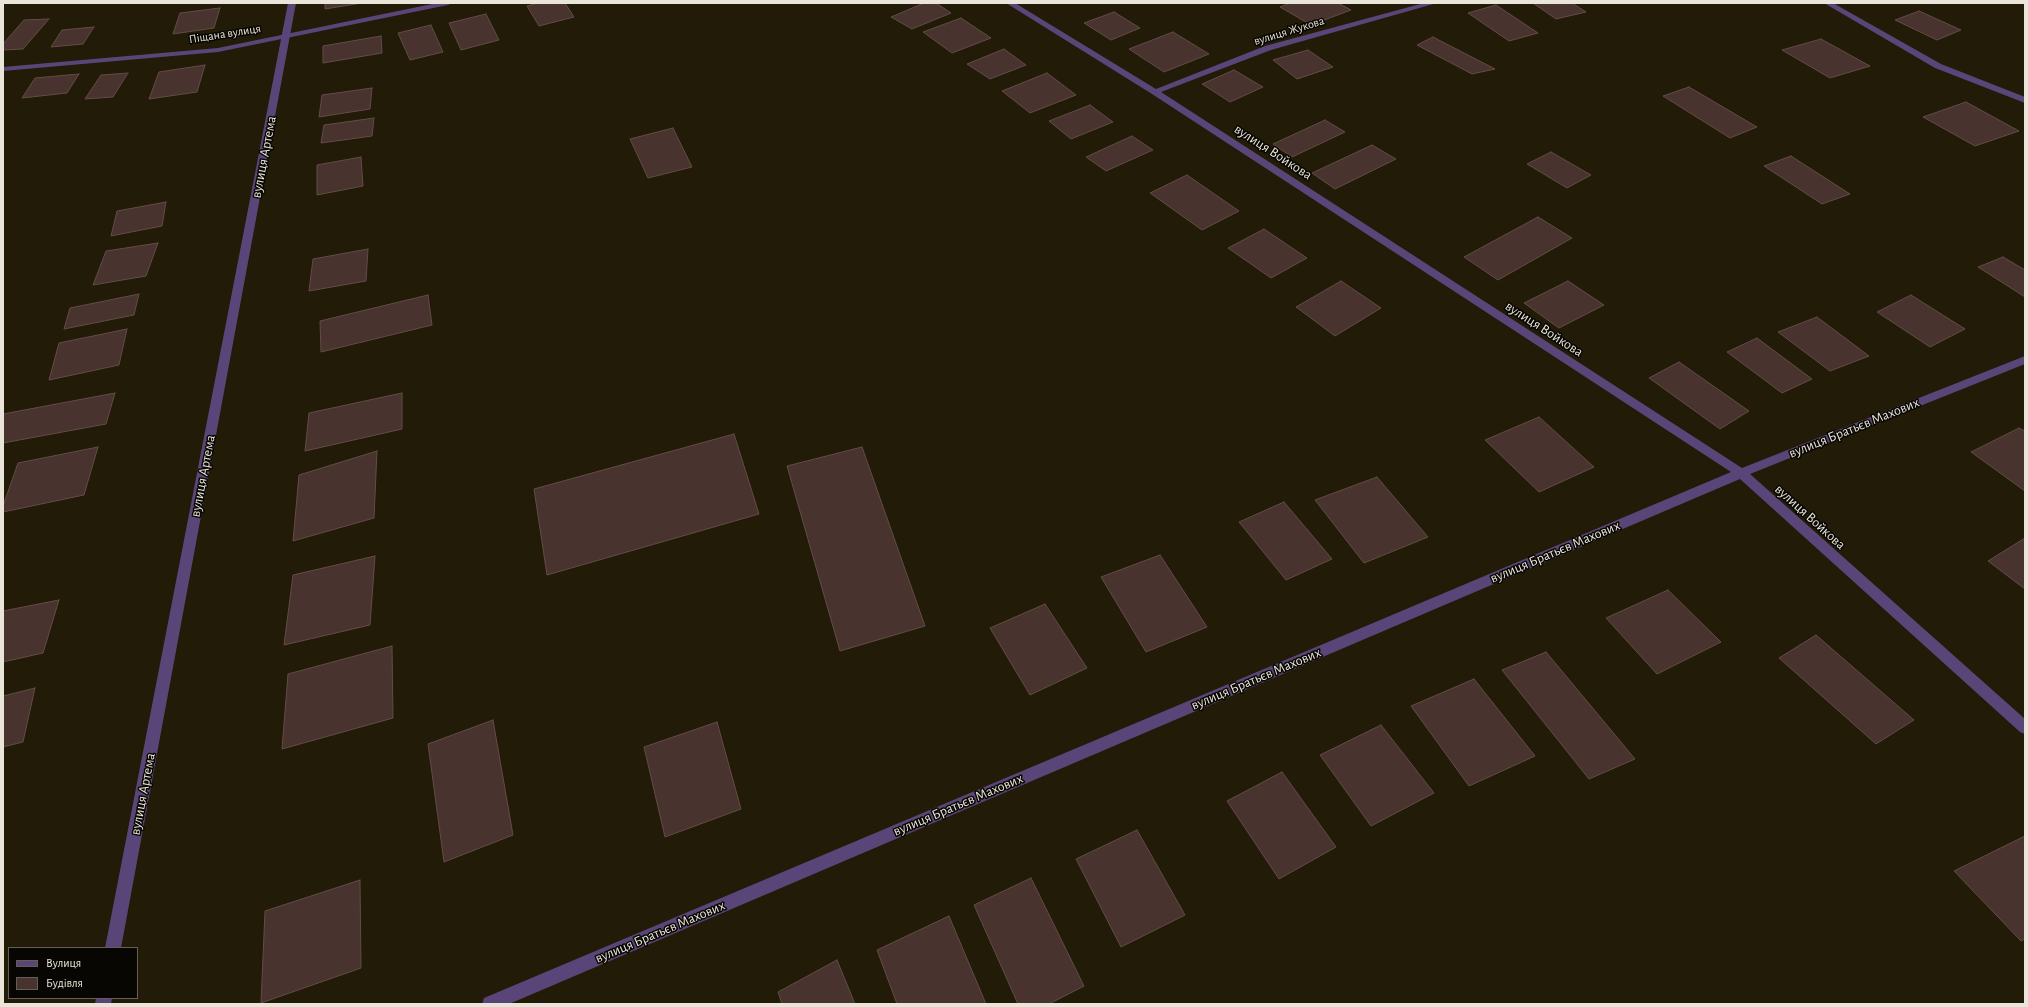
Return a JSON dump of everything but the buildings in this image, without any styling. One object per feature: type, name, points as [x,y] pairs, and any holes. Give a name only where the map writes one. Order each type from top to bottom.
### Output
[{"type":"street","name":"вулиця Артема","points":[[113,947],[292,3]]},
{"type":"street","name":"Піщана вулиця","points":[[3,69],[218,50],[448,3]]},
{"type":"street","name":"вулиця Войкова","points":[[1010,3],[1156,92],[1741,473],[2025,728]]},
{"type":"street","name":"вулиця Жукова","points":[[1156,92],[1268,48],[1433,3]]},
{"type":"street","points":[[1828,3],[1938,66],[2025,100]]},
{"type":"street","name":"вулиця Братьєв Махових","points":[[490,1004],[1741,473],[2025,360]]}]
